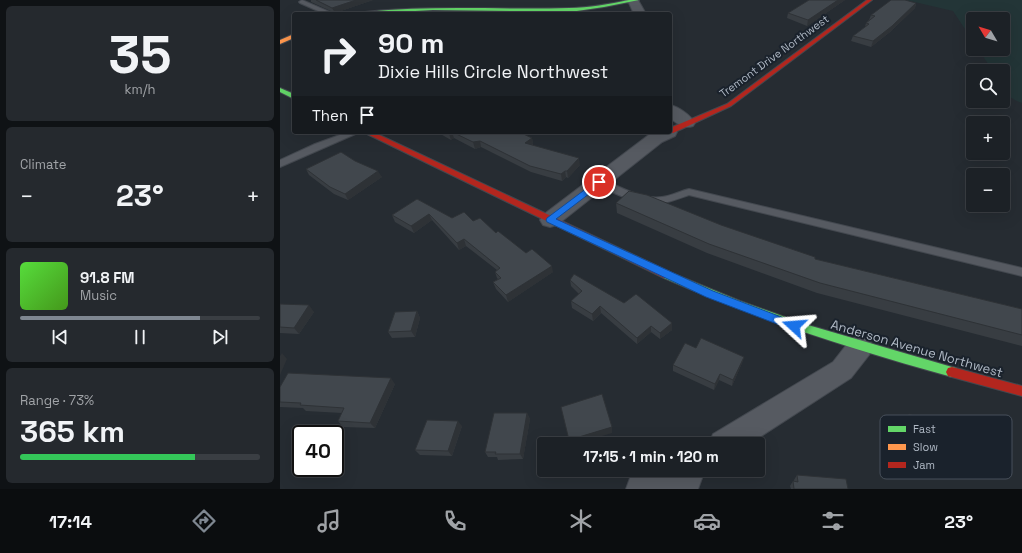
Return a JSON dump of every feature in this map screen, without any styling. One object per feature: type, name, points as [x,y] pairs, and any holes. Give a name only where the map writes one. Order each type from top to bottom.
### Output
[{"type":"street","points":[[377,12],[433,5],[572,8],[599,6],[633,0],[639,12]]},
{"type":"street","name":"Tremont Drive Northwest","points":[[672,130],[729,105],[870,0]]},
{"type":"street","points":[[280,42],[292,37]]},
{"type":"street","points":[[280,90],[292,96]]},
{"type":"street","points":[[672,112],[687,123]]},
{"type":"street","name":"Anderson Avenue Northwest","points":[[371,134],[709,294],[780,321],[860,347],[1022,391]]},
{"type":"street","points":[[550,220],[656,138],[665,134]]},
{"type":"street","points":[[733,437],[842,370],[860,347]]},
{"type":"street","points":[[641,489],[664,477]]},
{"type":"street","points":[[683,489],[687,477]]},
{"type":"lane","points":[[302,2],[325,12]]},
{"type":"lane","points":[[280,164],[318,146],[351,134]]},
{"type":"lane","points":[[599,182],[625,194],[641,198],[661,200],[689,192],[1022,272]]},
{"type":"shaded area","points":[[906,0],[1022,0],[1022,103],[1010,97],[1010,64],[988,64],[983,56],[1010,56],[1010,12],[966,12],[966,30],[953,11]]},
{"type":"building","points":[[316,0],[356,0],[332,8]]},
{"type":"building","points":[[809,0],[838,0],[808,20],[788,13]]},
{"type":"building","points":[[891,0],[905,0],[916,3],[892,26],[873,41],[853,36],[869,24],[866,23],[875,16],[871,15]]},
{"type":"building","points":[[456,134],[523,134],[532,138],[525,143],[579,158],[567,171],[561,174],[530,166],[480,141],[473,142]]},
{"type":"building","points":[[341,152],[355,161],[378,171],[345,194],[330,187],[306,169]]},
{"type":"building","points":[[629,191],[647,195],[721,225],[815,257],[815,259],[1022,309],[1022,335],[820,283],[709,244],[616,203]]},
{"type":"building","points":[[417,199],[452,218],[464,212],[473,221],[480,218],[496,233],[498,231],[526,253],[532,249],[552,266],[506,295],[493,282],[501,278],[495,272],[500,268],[464,239],[457,243],[429,214],[411,226],[392,215]]},
{"type":"building","points":[[574,274],[624,303],[636,294],[672,323],[660,333],[651,326],[637,338],[600,306],[592,314],[571,301],[582,291],[570,280]]},
{"type":"building","points":[[280,304],[309,305],[294,328],[280,327]]},
{"type":"building","points":[[417,311],[411,331],[388,332],[395,312]]},
{"type":"building","points":[[701,338],[744,357],[733,380],[720,374],[715,384],[673,365],[685,343],[696,348]]},
{"type":"building","points":[[288,373],[391,378],[370,423],[338,421],[344,408],[280,402],[280,387]]},
{"type":"building","points":[[602,394],[612,427],[579,437],[568,437],[561,407]]},
{"type":"building","points":[[494,413],[527,413],[520,454],[495,454],[496,452],[485,452]]},
{"type":"building","points":[[427,420],[458,421],[448,451],[415,450]]},
{"type":"building","points":[[797,475],[846,479],[848,489],[794,489],[793,481],[798,482]]},
{"type":"traffic: fast","points":[[382,12],[433,9],[570,10],[637,0]]},
{"type":"traffic: fast","points":[[280,90],[292,96]]},
{"type":"traffic: fast","points":[[667,275],[737,304],[808,330],[879,352],[952,372]]},
{"type":"traffic: slow","points":[[280,42],[292,37]]},
{"type":"traffic: jam","points":[[672,130],[729,105],[870,0]]},
{"type":"traffic: jam","points":[[371,134],[667,275]]},
{"type":"traffic: jam","points":[[952,372],[1022,391]]},
{"type":"route","points":[[599,182],[550,220],[709,294],[794,326]]}]
